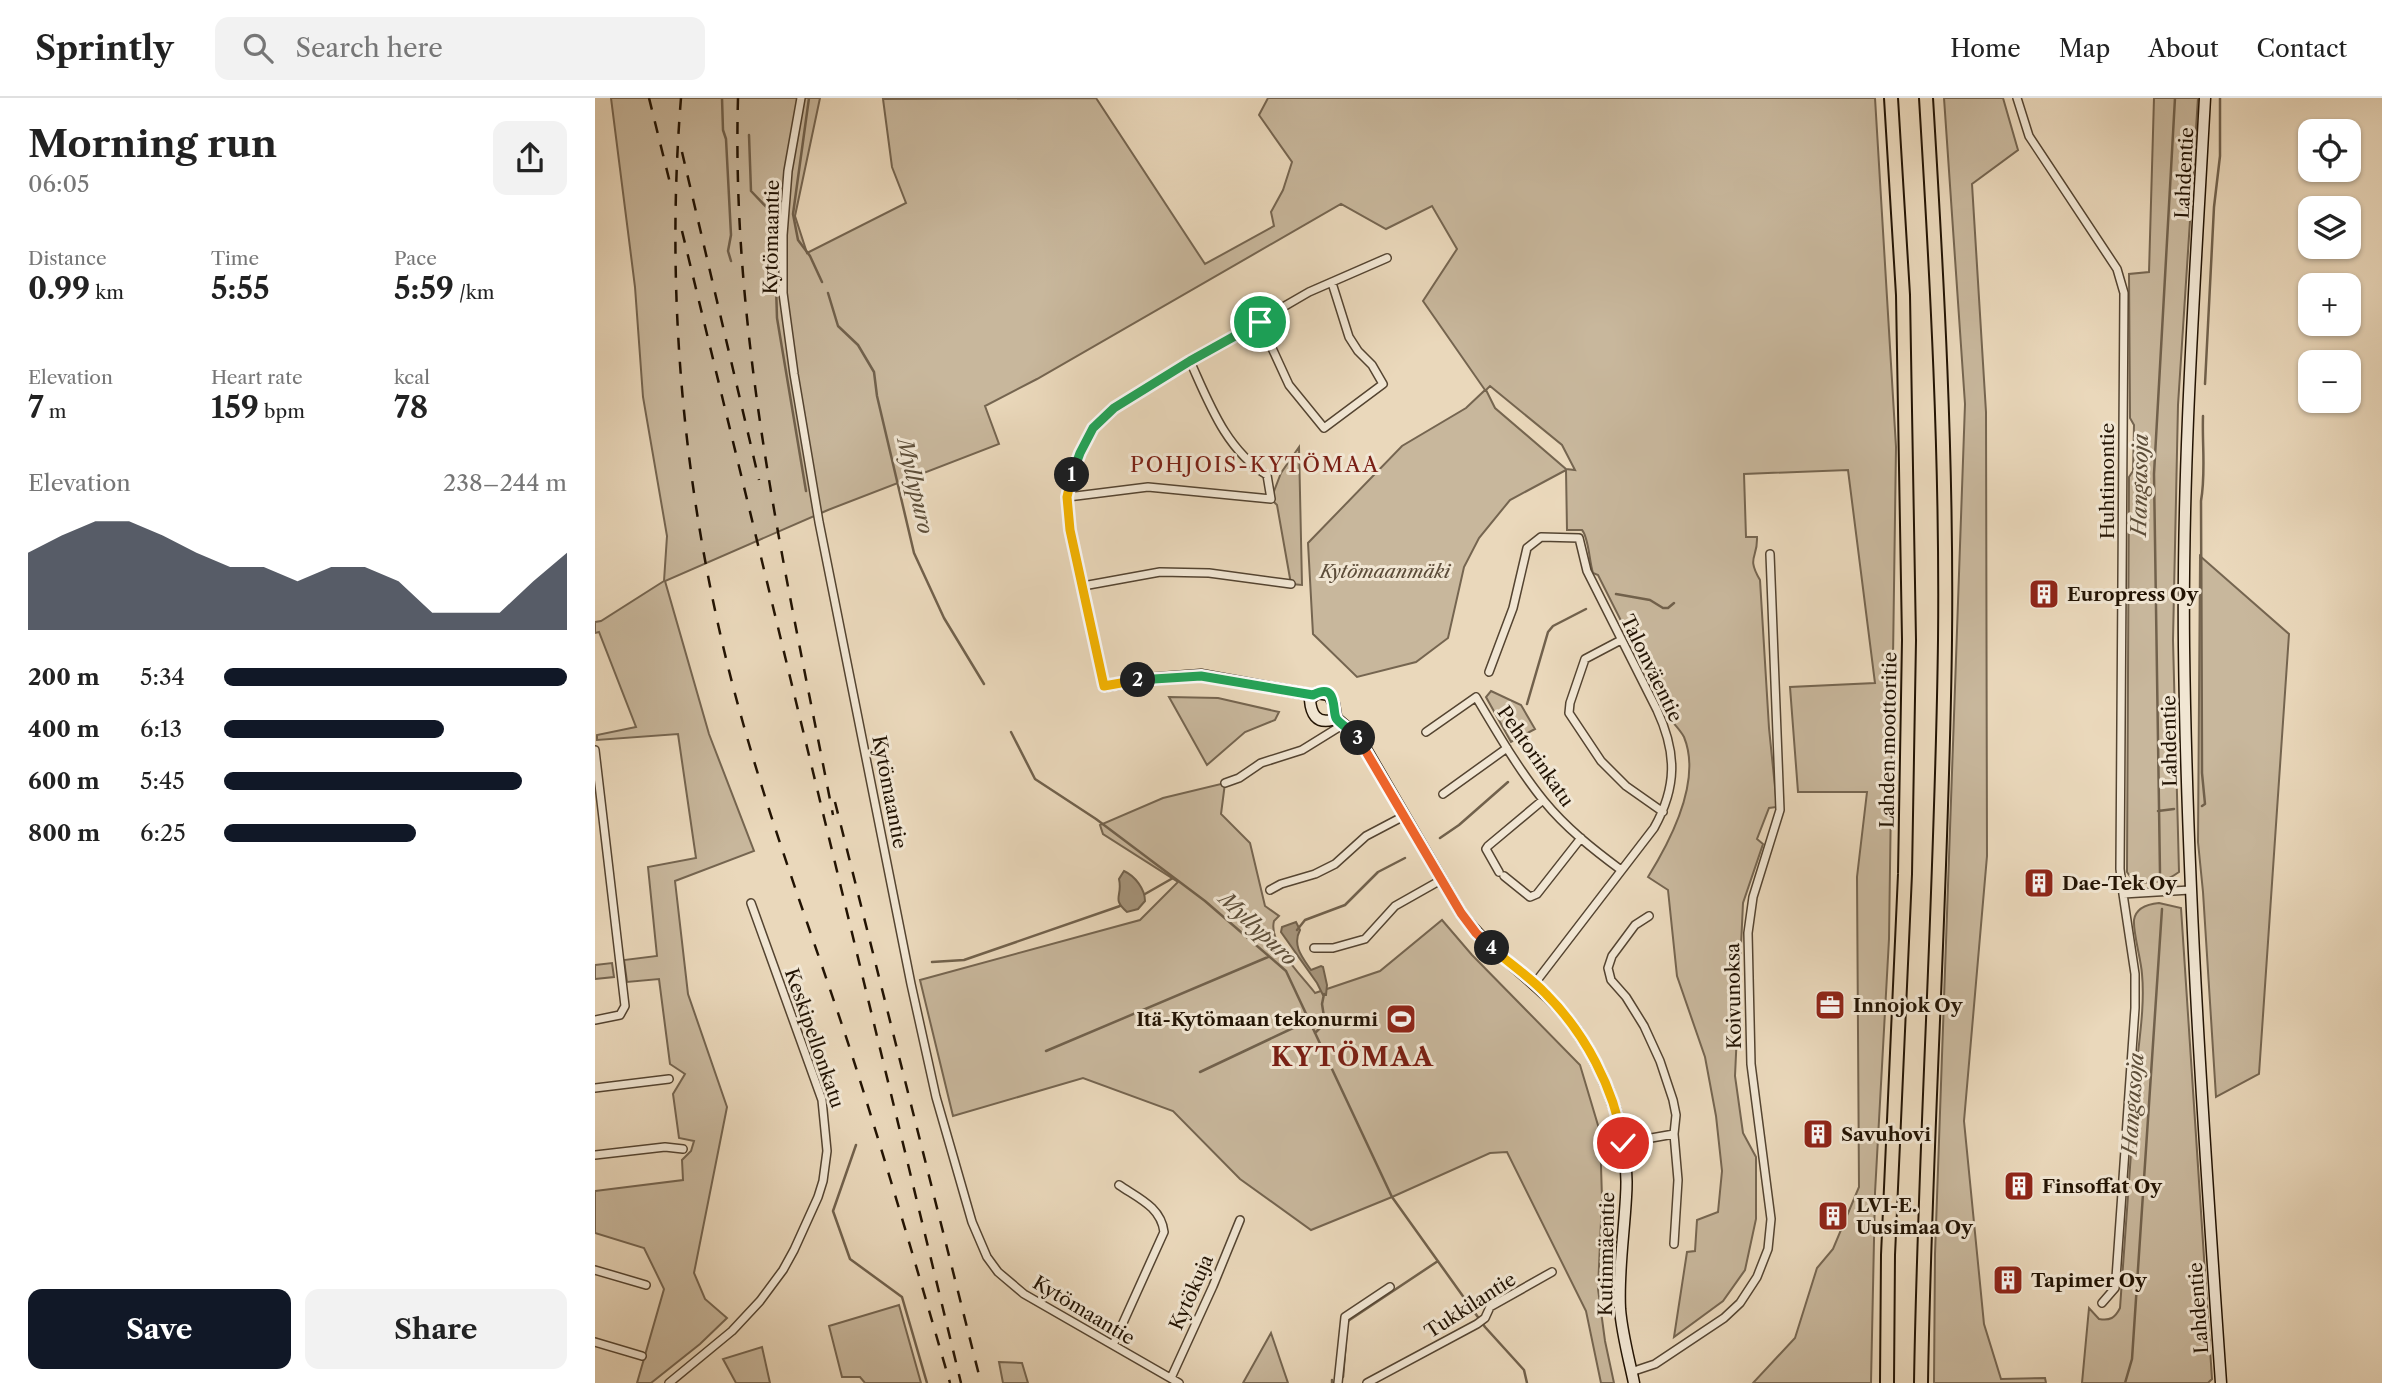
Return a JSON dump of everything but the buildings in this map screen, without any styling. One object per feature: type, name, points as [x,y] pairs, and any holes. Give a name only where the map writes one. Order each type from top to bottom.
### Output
[{"type":"highway","name":"Lahden moottoritie","points":[[1887,1383],[1888,1255],[1905,874],[1909,640],[1903,295],[1891,98]]},
{"type":"highway","points":[[1921,1383],[1923,1255],[1945,639],[1938,323],[1926,98]]},
{"type":"main road","name":"Lahdentie","points":[[2205,98],[2185,508],[2184,647],[2190,890],[2221,1383]]},
{"type":"main road","name":"Kutinmäentie","points":[[1104,686],[1147,678],[1201,676],[1313,695],[1329,695],[1340,721],[1355,734],[1367,751],[1441,880],[1476,933],[1535,983],[1577,1031],[1612,1097],[1623,1143],[1626,1196],[1621,1249],[1620,1306],[1632,1378]]},
{"type":"main road","name":"Kutinmäentie","points":[[1313,695],[1311,710],[1315,717],[1328,722],[1340,721]]},
{"type":"street","name":"Kytömaantie","points":[[801,98],[788,170],[783,235],[783,293],[794,373],[819,522],[936,1097],[972,1222],[998,1272],[1024,1294],[1179,1383]]},
{"type":"street","name":"Huhtimontie","points":[[2017,98],[2029,136],[2117,269],[2125,293],[2120,869],[2135,974],[2135,1008],[2115,1288],[2102,1303]]},
{"type":"street","points":[[1104,686],[1070,530],[1067,497],[1080,453],[1093,428],[1114,408],[1309,292],[1387,258]]},
{"type":"street","points":[[1260,322],[1289,385],[1324,428],[1383,384],[1373,365],[1358,351],[1349,337],[1332,283]]},
{"type":"street","points":[[1067,497],[1148,487],[1271,499],[1267,475],[1249,464],[1219,424],[1190,361]]},
{"type":"street","name":"Talonväentie","points":[[1489,672],[1513,608],[1527,548],[1541,537],[1579,538],[1587,571],[1666,729],[1671,749],[1670,791],[1654,828],[1535,983]]},
{"type":"street","name":"Koivunoksa","points":[[1632,1378],[1724,1318],[1740,1303],[1757,1277],[1768,1249],[1771,1219],[1751,1065],[1748,933],[1753,897],[1780,810],[1770,554]]},
{"type":"street","points":[[1083,586],[1160,572],[1209,573],[1291,584]]},
{"type":"street","points":[[1621,640],[1585,659],[1569,713],[1601,761],[1626,786],[1663,811]]},
{"type":"street","name":"Pehtorinkatu","points":[[1426,732],[1476,697],[1543,800],[1581,838],[1621,870]]},
{"type":"street","points":[[1225,783],[1239,778],[1261,763],[1302,750],[1340,721]]},
{"type":"street","points":[[1443,794],[1507,748]]},
{"type":"street","points":[[595,750],[625,1006],[619,1016],[595,1020]]},
{"type":"street","points":[[1543,800],[1486,849],[1502,874],[1530,897],[1537,894],[1581,838]]},
{"type":"street","points":[[1270,890],[1335,864],[1366,836],[1404,816]]},
{"type":"street","points":[[1314,948],[1333,948],[1365,939],[1395,906],[1441,880]]},
{"type":"street","points":[[2123,894],[2190,890]]},
{"type":"street","name":"Keskipellonkatu","points":[[669,1383],[732,1331],[760,1301],[783,1270],[818,1197],[824,1171],[827,1140],[822,1100],[751,903]]},
{"type":"street","points":[[1649,916],[1635,925],[1612,956],[1608,968],[1611,980],[1626,997],[1644,1026],[1660,1061],[1673,1100],[1678,1180],[1674,1244]]},
{"type":"street","points":[[595,1088],[669,1079]]},
{"type":"street","points":[[1623,1143],[1674,1134]]},
{"type":"street","points":[[595,1155],[665,1147],[683,1149]]},
{"type":"street","points":[[1113,1345],[1164,1232],[1163,1221],[1157,1211],[1119,1185]]},
{"type":"street","name":"Kytökuja","points":[[1171,1378],[1240,1220]]},
{"type":"street","points":[[595,1270],[646,1284]]},
{"type":"street","name":"Tukkilantie","points":[[1367,1383],[1477,1324],[1485,1318],[1490,1307],[1552,1272]]},
{"type":"street","points":[[1338,1383],[1345,1317],[1390,1287]]},
{"type":"street","points":[[595,1342],[642,1356]]},
{"type":"green space","name":"Kytömaanmäki","points":[[611,98],[820,98],[795,216],[807,253],[906,203],[892,167],[883,99],[1096,98],[1205,264],[1274,226],[1271,212],[1283,190],[1292,162],[1259,115],[1268,98],[1875,98],[1896,447],[1889,939],[1875,1193],[1871,1383],[1753,1383],[1795,1338],[1817,1268],[1833,1249],[1859,1187],[1857,877],[1867,792],[1798,792],[1790,687],[1875,683],[1848,470],[1744,474],[1746,537],[1757,537],[1753,562],[1760,580],[1777,807],[1769,808],[1757,839],[1763,844],[1743,903],[1735,1076],[1743,1133],[1756,1157],[1756,1219],[1745,1270],[1723,1301],[1674,1337],[1687,1252],[1695,1251],[1697,1220],[1718,1212],[1722,1171],[1716,1116],[1705,1057],[1677,976],[1668,890],[1648,877],[1666,846],[1681,810],[1687,791],[1689,754],[1684,737],[1671,720],[1598,575],[1593,573],[1588,544],[1582,530],[1567,530],[1566,470],[1510,500],[1479,538],[1464,567],[1448,638],[1416,662],[1357,677],[1313,634],[1308,543],[1402,446],[1466,408],[1485,390],[1423,301],[1457,249],[1432,206],[1386,229],[1341,204],[1037,379],[985,406],[999,444],[828,510],[665,581],[709,734],[754,851],[675,881],[688,994],[727,1107],[694,1273],[705,1299],[727,1318],[700,1344],[651,1383],[637,1383],[664,1289],[644,1248],[595,1233],[595,1191],[683,1180],[682,1160],[691,1151],[694,1141],[679,1138],[673,1094],[685,1074],[670,1064],[659,979],[627,982],[624,960],[657,956],[648,867],[696,858],[678,734],[597,740],[597,735],[636,727],[599,632],[595,633],[595,622],[601,621],[664,581],[667,536],[643,397],[635,287]],"holes":[[[1490,386],[1562,445],[1575,470],[1566,469],[1495,408],[1486,390]]]},
{"type":"green space","points":[[1944,98],[2003,98],[2018,150],[1972,184],[1986,412],[1987,856],[1964,1121],[1984,1324],[2001,1379],[2045,1378],[2046,1383],[1934,1383],[1935,1254],[1965,404]]},
{"type":"green space","points":[[2154,98],[2198,98],[2178,405],[2173,640],[2179,872],[2163,881],[2147,883],[2134,882],[2127,872],[2129,477],[2133,471],[2134,425],[2130,418],[2129,274],[2149,272]]},
{"type":"green space","points":[[1299,447],[1302,585],[1291,584],[1277,505],[1271,499],[1281,473]]},
{"type":"green space","points":[[2200,556],[2289,634],[2259,1074],[2216,1097],[2198,842]]},
{"type":"green space","points":[[1491,691],[1521,705],[1535,729],[1511,742],[1486,697]]},
{"type":"green space","points":[[1169,697],[1218,698],[1279,712],[1275,720],[1245,732],[1207,765]]},
{"type":"green space","points":[[1225,783],[1221,814],[1250,843],[1265,906],[1279,916],[1274,921],[1276,939],[1287,959],[1315,993],[1380,971],[1442,920],[1472,955],[1580,1065],[1600,1132],[1602,1199],[1598,1289],[1614,1383],[1601,1383],[1586,1311],[1507,1152],[1490,1153],[1311,1230],[1240,1179],[1173,1111],[1083,1078],[953,1116],[920,980],[1140,920],[1178,882],[1103,834],[1100,825],[1163,798]]},
{"type":"green space","points":[[2159,903],[2181,908],[2212,1379],[2208,1383],[2082,1383],[2089,1308],[2099,1319],[2106,1320],[2114,1316],[2120,1308],[2132,1139],[2140,1097],[2136,1072],[2143,986],[2134,920],[2140,909]]},
{"type":"green space","points":[[612,963],[614,977],[595,979],[595,965]]},
{"type":"green space","points":[[899,1305],[921,1383],[865,1383],[860,1377],[842,1377],[829,1326]]},
{"type":"green space","points":[[1271,1333],[1288,1383],[1243,1383]]},
{"type":"green space","points":[[762,1347],[770,1383],[736,1383],[723,1359]]},
{"type":"green space","points":[[999,1362],[1022,1363],[1028,1383],[1003,1383]]},
{"type":"shaded area","points":[[1124,871],[1139,883],[1145,901],[1138,909],[1127,912],[1118,900],[1119,879]]},
{"type":"shaded area","points":[[1296,922],[1300,930],[1297,941],[1299,951],[1311,970],[1323,967],[1326,995],[1323,995],[1281,932],[1282,927]]},
{"type":"waterway","points":[[722,98],[731,235],[728,251],[731,261]]},
{"type":"waterway","points":[[809,98],[793,214],[798,240],[810,256],[822,282]]},
{"type":"waterway","name":"Hangasoja","points":[[2160,873],[2154,474],[2175,98]]},
{"type":"waterway","points":[[2205,384],[2214,207],[2220,156],[2220,98]]},
{"type":"waterway","points":[[749,135],[751,191],[772,213],[774,221],[777,318],[806,491]]},
{"type":"waterway","name":"Myllypuro","points":[[828,293],[838,326],[858,345],[874,372],[877,396],[914,553],[944,618],[984,684]]},
{"type":"waterway","points":[[2202,806],[2205,804],[2202,773],[2203,416]]},
{"type":"waterway","points":[[1616,594],[1650,600],[1663,608],[1674,603]]},
{"type":"waterway","points":[[1527,704],[1548,632],[1553,626],[1586,609]]},
{"type":"waterway","name":"Myllypuro","points":[[1011,732],[1035,779],[1096,819],[1205,901],[1286,971],[1392,1197],[1485,1327],[1524,1370],[1527,1383]]},
{"type":"waterway","points":[[1440,838],[1508,782]]},
{"type":"waterway","points":[[2158,811],[2174,809]]},
{"type":"waterway","points":[[1297,930],[1305,920],[1345,905],[1378,872],[1405,858]]},
{"type":"waterway","points":[[1145,894],[1173,878]]},
{"type":"waterway","points":[[932,962],[964,960],[1120,906]]},
{"type":"waterway","name":"Hangasoja","points":[[2125,1383],[2132,1359],[2162,909]]},
{"type":"waterway","points":[[1046,1051],[1268,957]]},
{"type":"waterway","points":[[1315,1033],[1325,1023],[1322,1004],[1324,994]]},
{"type":"waterway","points":[[1200,1072],[1308,1021]]},
{"type":"waterway","points":[[856,1145],[833,1211],[850,1259],[902,1297],[927,1383]]},
{"type":"waterway","points":[[1348,1321],[1438,1261]]},
{"type":"waterway","points":[[1343,1377],[1346,1338]]},
{"type":"railway","points":[[649,98],[670,183]]},
{"type":"railway","points":[[681,98],[675,256],[684,414],[707,570],[723,647],[755,764],[851,1052],[950,1383]]},
{"type":"railway","points":[[738,98],[738,189],[743,279],[753,369],[781,548],[833,815]]},
{"type":"railway","points":[[682,152],[759,480]]},
{"type":"railway","points":[[682,231],[961,1383]]},
{"type":"railway","points":[[835,802],[981,1383]]},
{"type":"place","name":"Europress Oy","points":[[2044,594]]},
{"type":"place","name":"Dae-Tek Oy","points":[[2039,883]]},
{"type":"place","name":"Innojok Oy","points":[[1830,1005]]},
{"type":"place","name":"Itä-Kytömaan tekonurmi","points":[[1401,1019]]},
{"type":"place","name":"Savuhovi","points":[[1818,1134]]},
{"type":"place","name":"Finsoffat Oy","points":[[2019,1186]]},
{"type":"place","name":"LVI-E. Uusimaa Oy","points":[[1833,1216]]},
{"type":"place","name":"Tapimer Oy","points":[[2008,1280]]},
{"type":"district","name":"POHJOIS-KYTÖMAA","points":[[1255,465]]},
{"type":"district","name":"KYTÖMAA","points":[[1353,1057]]},
{"type":"route","points":[[1260,322],[1114,408],[1093,428],[1080,453],[1067,497],[1070,530],[1104,686],[1147,678],[1188,675],[1236,680],[1313,695],[1329,695],[1333,699],[1336,718],[1355,734],[1367,751],[1469,924],[1494,950],[1549,996],[1577,1031],[1612,1097],[1623,1143]]}]
